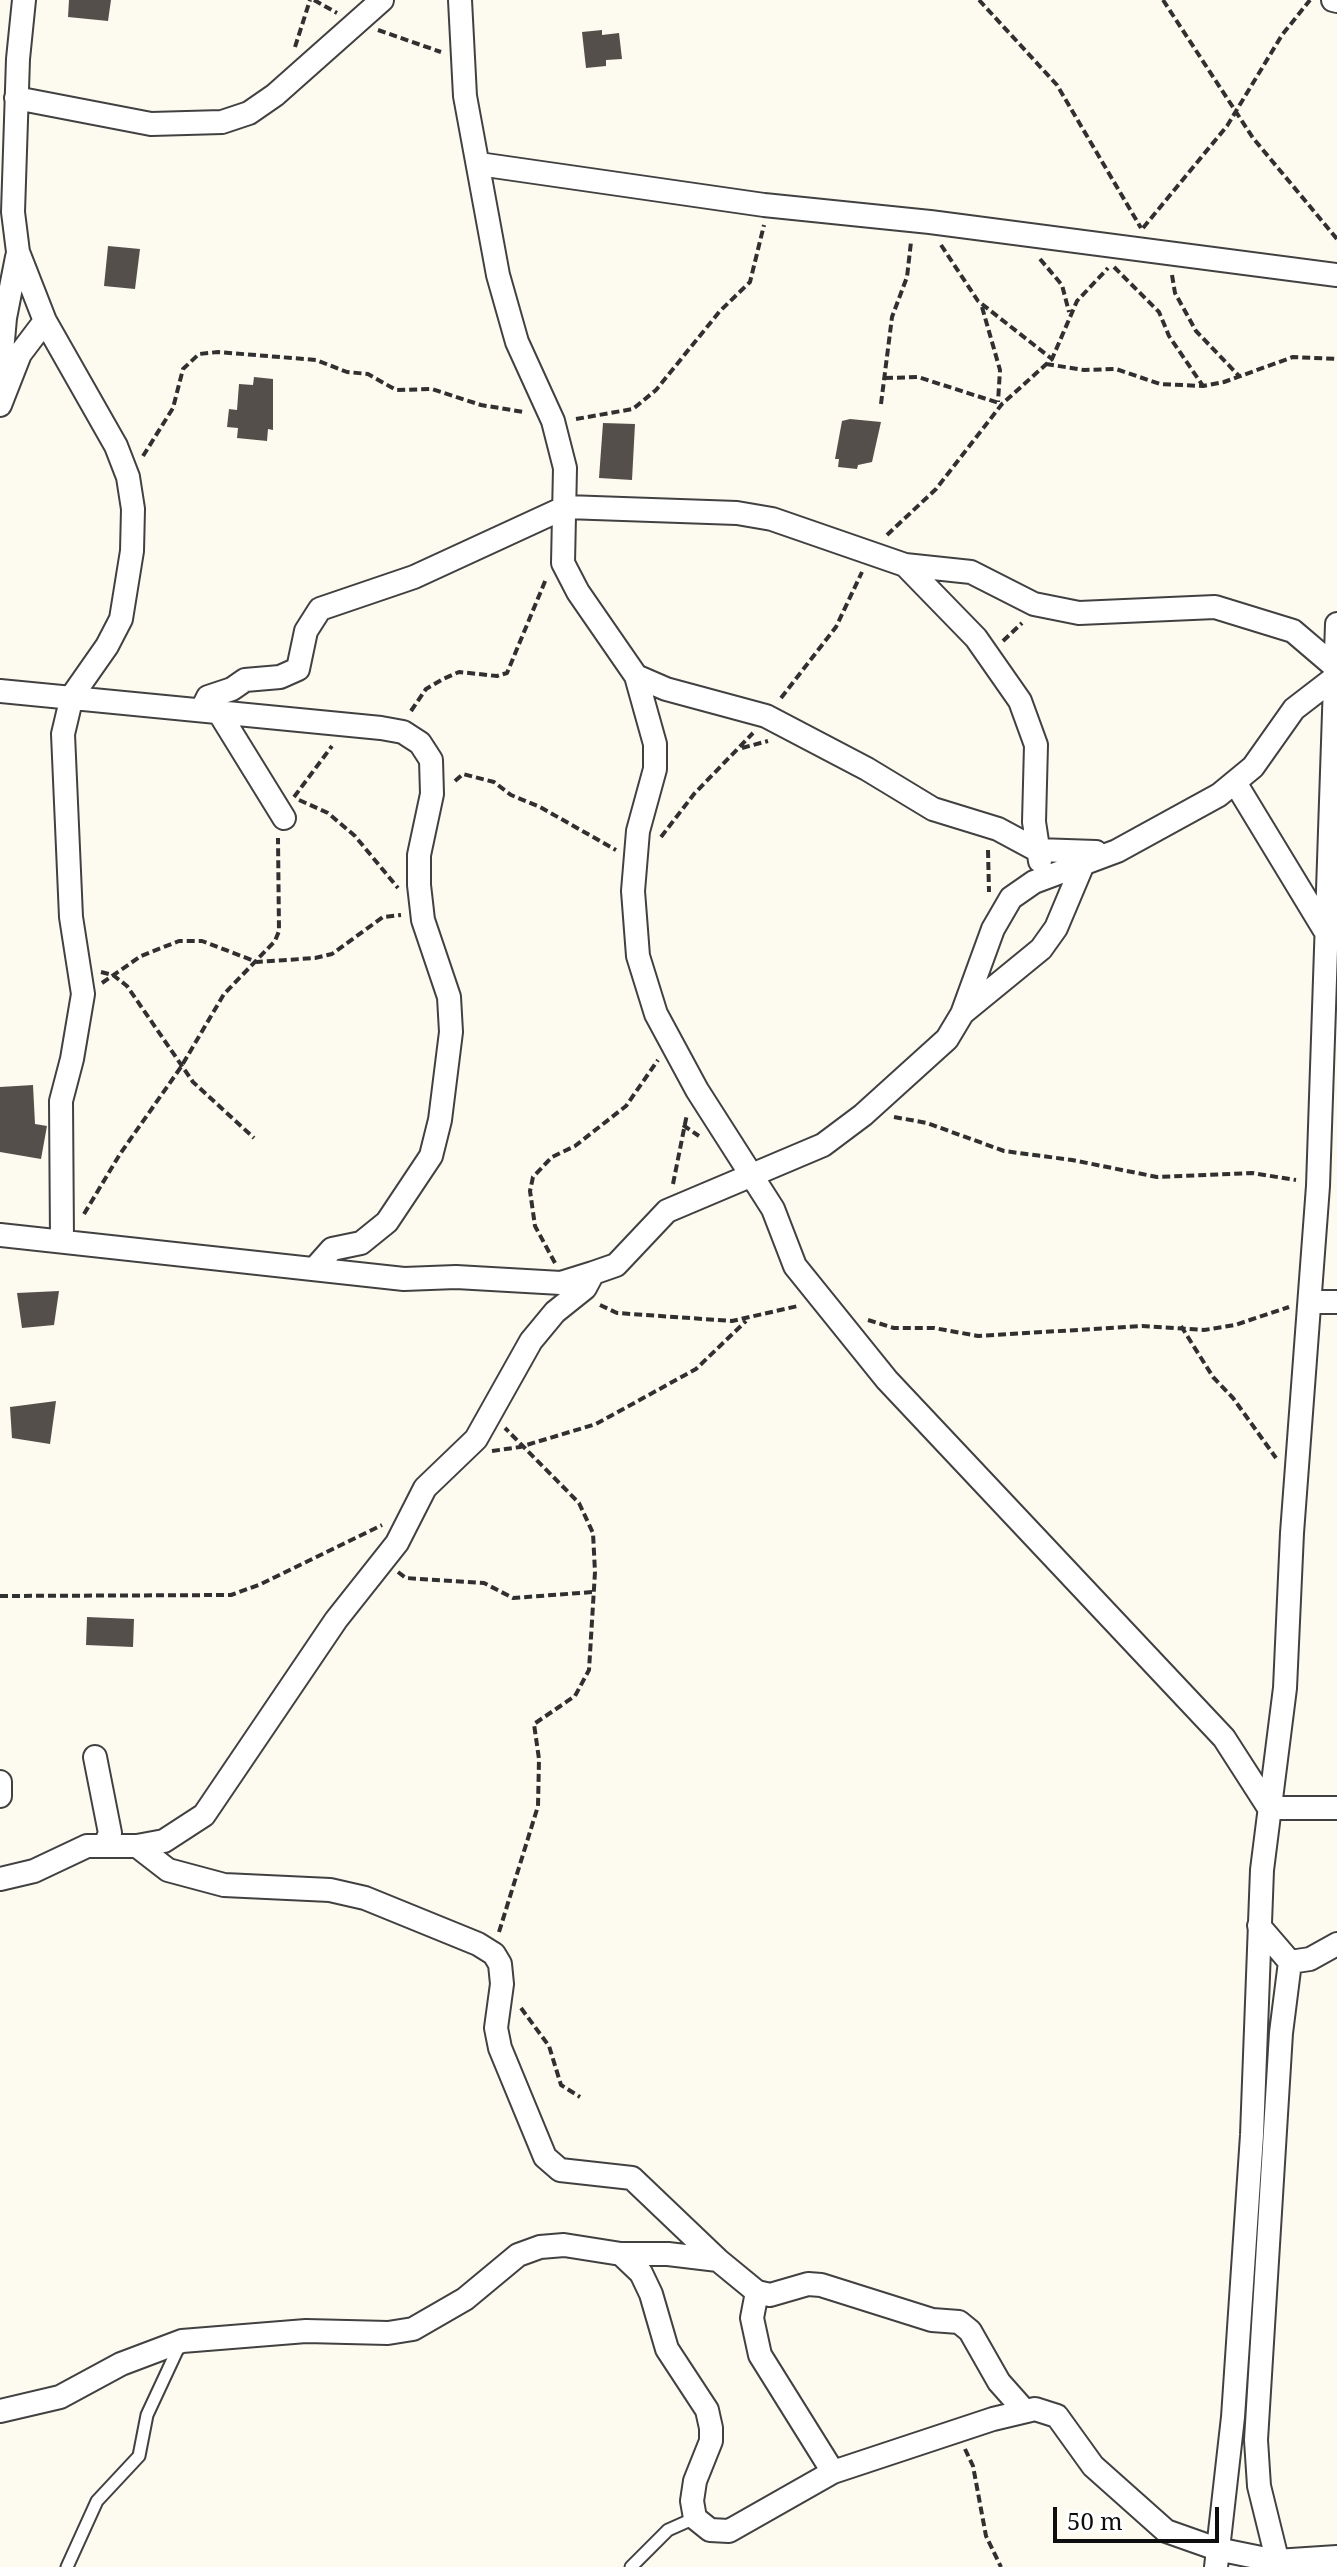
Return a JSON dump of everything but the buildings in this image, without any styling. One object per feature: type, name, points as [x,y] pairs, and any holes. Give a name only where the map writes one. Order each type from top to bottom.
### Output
[{"type":"street","points":[[24,0],[16,98],[13,212],[18,252],[45,321],[100,414],[128,477],[133,509],[132,551],[121,619],[107,646],[72,696],[63,734],[71,917],[83,994],[61,1101],[64,1241]]},
{"type":"street","points":[[16,98],[151,124],[222,122],[249,113],[275,95],[382,0]]},
{"type":"street","points":[[460,0],[461,60],[498,275],[517,342],[553,421],[565,468],[566,507],[561,552],[573,584],[636,676],[646,704],[655,769],[638,831],[633,914],[638,956],[656,1014],[697,1090],[779,1219],[795,1266],[917,1414],[1224,1738],[1269,1808]]},
{"type":"street","points":[[479,164],[764,205],[1029,235],[1117,257],[1166,253],[1337,275]]},
{"type":"street","points":[[0,374],[5,318],[18,252]]},
{"type":"street","points":[[0,405],[20,354],[45,321]]},
{"type":"street","points":[[288,808],[210,710],[208,697],[232,689],[245,680],[280,677],[298,669],[306,631],[320,609],[414,577],[566,507],[737,513],[772,519],[905,565],[971,572],[1034,604],[1079,613],[1215,607],[1293,631],[1315,628],[1337,617]]},
{"type":"street","points":[[905,565],[964,625],[998,666],[1020,701],[1036,745],[1034,822],[1044,877]]},
{"type":"street","points":[[1216,2558],[1233,2417],[1251,2151],[1259,1926],[1269,1808],[1285,1688],[1295,1487],[1318,1186],[1325,930],[1336,725],[1334,672],[1337,624]]},
{"type":"street","points":[[1293,631],[1334,672]]},
{"type":"street","points":[[0,1879],[34,1871],[87,1846],[137,1846],[164,1841],[204,1815],[336,1620],[383,1562],[406,1527],[425,1488],[464,1454],[531,1341],[555,1312],[589,1281],[616,1265],[658,1218],[681,1204],[823,1145],[863,1115],[938,1048],[962,1014],[993,929],[1011,898],[1044,877],[1117,851],[1236,784],[1253,767],[1294,709],[1334,672]]},
{"type":"street","points":[[636,676],[666,689],[766,716],[867,769],[933,809],[998,829],[1037,850],[1117,851]]},
{"type":"street","points":[[0,691],[403,732],[420,743],[431,760],[432,794],[419,855],[422,910],[443,973],[451,1032],[440,1120],[431,1156],[409,1194],[374,1236],[361,1243],[332,1249],[316,1267]]},
{"type":"street","points":[[1236,784],[1325,930]]},
{"type":"street","points":[[962,1014],[1041,949],[1056,928],[1083,864]]},
{"type":"street","points":[[0,1235],[316,1267],[404,1279],[456,1277],[561,1283],[589,1281]]},
{"type":"street","points":[[1310,1302],[1337,1302]]},
{"type":"street","points":[[95,1757],[110,1833],[105,1845]]},
{"type":"street","points":[[0,1782],[0,1796]]},
{"type":"street","points":[[1269,1808],[1337,1808]]},
{"type":"street","points":[[137,1846],[168,1870],[224,1885],[330,1890],[365,1898],[478,1944],[494,1954],[500,1964],[502,1984],[496,2028],[500,2048],[545,2157],[560,2170],[632,2178],[718,2260],[757,2292],[770,2295],[808,2284],[821,2285],[932,2320],[959,2322],[970,2331],[999,2382],[1023,2409]]},
{"type":"street","points":[[1259,1926],[1290,1962],[1281,2033],[1256,2440],[1259,2486],[1278,2564]]},
{"type":"street","points":[[1290,1962],[1310,1959],[1337,1944]]},
{"type":"street","points":[[0,2411],[60,2397],[121,2364],[182,2341],[306,2331],[388,2333],[413,2329],[465,2299],[518,2255],[540,2247],[564,2245],[621,2254],[668,2254],[718,2260]]},
{"type":"street","points":[[621,2254],[641,2273],[651,2294],[667,2349],[707,2410],[711,2441],[695,2481],[692,2501],[695,2518],[710,2530],[729,2531],[833,2472],[1023,2409],[1046,2411],[1057,2416],[1093,2466],[1151,2520],[1216,2558],[1278,2564],[1337,2557]]},
{"type":"street","points":[[757,2292],[752,2318],[760,2355],[833,2472]]},
{"type":"lane","points":[[67,2567],[97,2501],[139,2456],[147,2415],[182,2341]]},
{"type":"lane","points":[[631,2567],[668,2530],[695,2518]]},
{"type":"path","points":[[979,0],[1057,85],[1105,161],[1142,230]]},
{"type":"path","points":[[1163,0],[1280,174],[1337,239]]},
{"type":"path","points":[[1203,386],[1169,336],[1159,312],[1117,257],[1236,112],[1282,35],[1310,0]]},
{"type":"path","points":[[356,22],[461,60]]},
{"type":"path","points":[[128,477],[166,423],[183,369],[199,354],[218,352],[316,360],[347,372],[368,374],[396,390],[432,389],[553,421],[617,414],[645,401],[720,311],[750,282],[760,250],[764,205]]},
{"type":"path","points":[[920,221],[981,305],[1052,359]]},
{"type":"path","points":[[881,404],[892,317],[907,277],[920,221]]},
{"type":"path","points":[[1029,235],[1039,258],[1062,285],[1070,316]]},
{"type":"path","points":[[1166,253],[1174,288],[1188,319],[1206,344],[1240,377]]},
{"type":"path","points":[[884,378],[918,377],[1000,403],[1000,370],[981,305]]},
{"type":"path","points":[[1046,364],[1084,370],[1116,369],[1160,384],[1203,386],[1240,377],[1293,357],[1337,359]]},
{"type":"path","points":[[403,732],[411,710],[426,689],[443,679],[459,672],[497,676],[507,673],[517,654],[525,624],[561,552]]},
{"type":"path","points":[[998,666],[1003,640],[1027,617],[1034,604]]},
{"type":"path","points":[[64,1241],[181,1067],[224,994],[257,962],[279,931],[277,842],[288,808],[348,725]]},
{"type":"path","points":[[432,794],[447,795],[460,775],[483,777],[520,800],[581,828],[635,862]]},
{"type":"path","points":[[288,808],[328,813],[355,836],[399,889],[422,910]]},
{"type":"path","points":[[993,929],[986,855],[998,829]]},
{"type":"path","points":[[83,994],[163,945],[190,939],[257,962],[325,956],[391,915],[422,910]]},
{"type":"path","points":[[113,975],[137,997],[181,1067],[206,1096],[254,1138]]},
{"type":"path","points":[[561,1283],[553,1259],[535,1226],[530,1191],[533,1177],[552,1157],[575,1146],[626,1106],[646,1081],[667,1035]]},
{"type":"path","points":[[658,1218],[671,1197],[683,1125],[697,1090]]},
{"type":"path","points":[[863,1115],[914,1120],[1004,1151],[1157,1177],[1252,1173],[1318,1186]]},
{"type":"path","points":[[589,1281],[603,1308],[617,1313],[747,1319],[797,1306],[829,1305],[884,1326],[934,1328],[978,1336],[1181,1326],[1218,1329],[1310,1302]]},
{"type":"path","points":[[464,1454],[520,1447],[596,1424],[683,1377],[706,1361],[747,1319]]},
{"type":"path","points":[[1181,1326],[1213,1377],[1240,1407],[1295,1487]]},
{"type":"path","points":[[491,1410],[520,1447],[567,1490],[588,1520],[593,1533],[591,1655],[582,1684],[566,1704],[534,1724],[539,1759],[538,1806],[494,1954]]},
{"type":"path","points":[[0,1596],[231,1595],[261,1584],[394,1519]]},
{"type":"path","points":[[383,1562],[406,1578],[473,1581],[513,1598],[593,1592]]},
{"type":"path","points":[[502,1984],[544,2037],[561,2085],[580,2097]]},
{"type":"path","points":[[956,2433],[973,2466],[986,2536],[1001,2567]]}]
